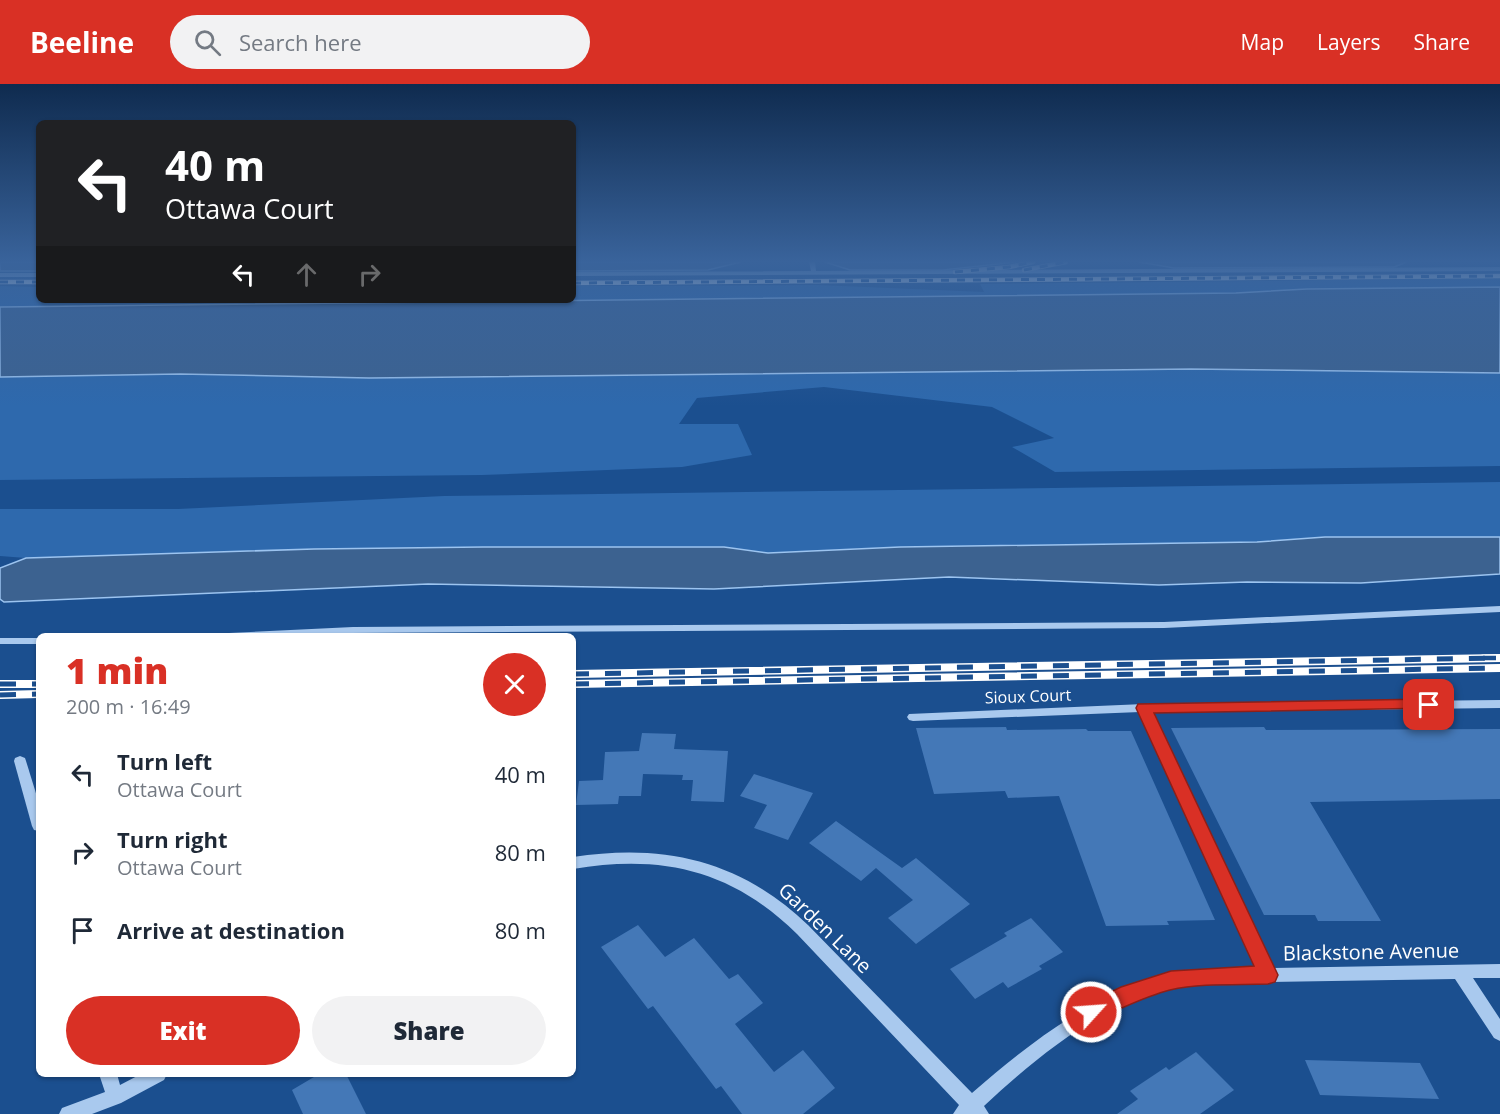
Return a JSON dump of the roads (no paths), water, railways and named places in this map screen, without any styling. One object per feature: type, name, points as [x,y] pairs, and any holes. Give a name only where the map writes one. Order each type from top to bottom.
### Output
[{"type":"street","points":[[297,633],[365,630],[1164,625],[1500,609]]},
{"type":"street","points":[[0,640],[36,641]]},
{"type":"street","name":"Sioux Court","points":[[913,717],[1144,708],[1500,704]]},
{"type":"street","points":[[1144,708],[1268,975]]},
{"type":"street","points":[[20,761],[36,816]]},
{"type":"street","name":"Garden Lane","points":[[576,863],[612,857],[661,859],[701,867],[761,895],[802,930],[971,1111]]},
{"type":"street","points":[[1459,971],[1500,1033]]},
{"type":"street","name":"Blackstone Avenue","points":[[971,1111],[1056,1035],[1091,1012],[1129,993],[1171,981],[1211,976],[1500,971]]},
{"type":"street","points":[[109,1077],[115,1097]]},
{"type":"street","points":[[68,1114],[115,1097],[152,1077]]},
{"type":"railway","points":[[576,674],[1500,658],[1483,658]]},
{"type":"railway","points":[[576,684],[1500,668]]},
{"type":"railway","points":[[0,684],[36,684]]},
{"type":"railway","points":[[0,695],[36,694]]}]
